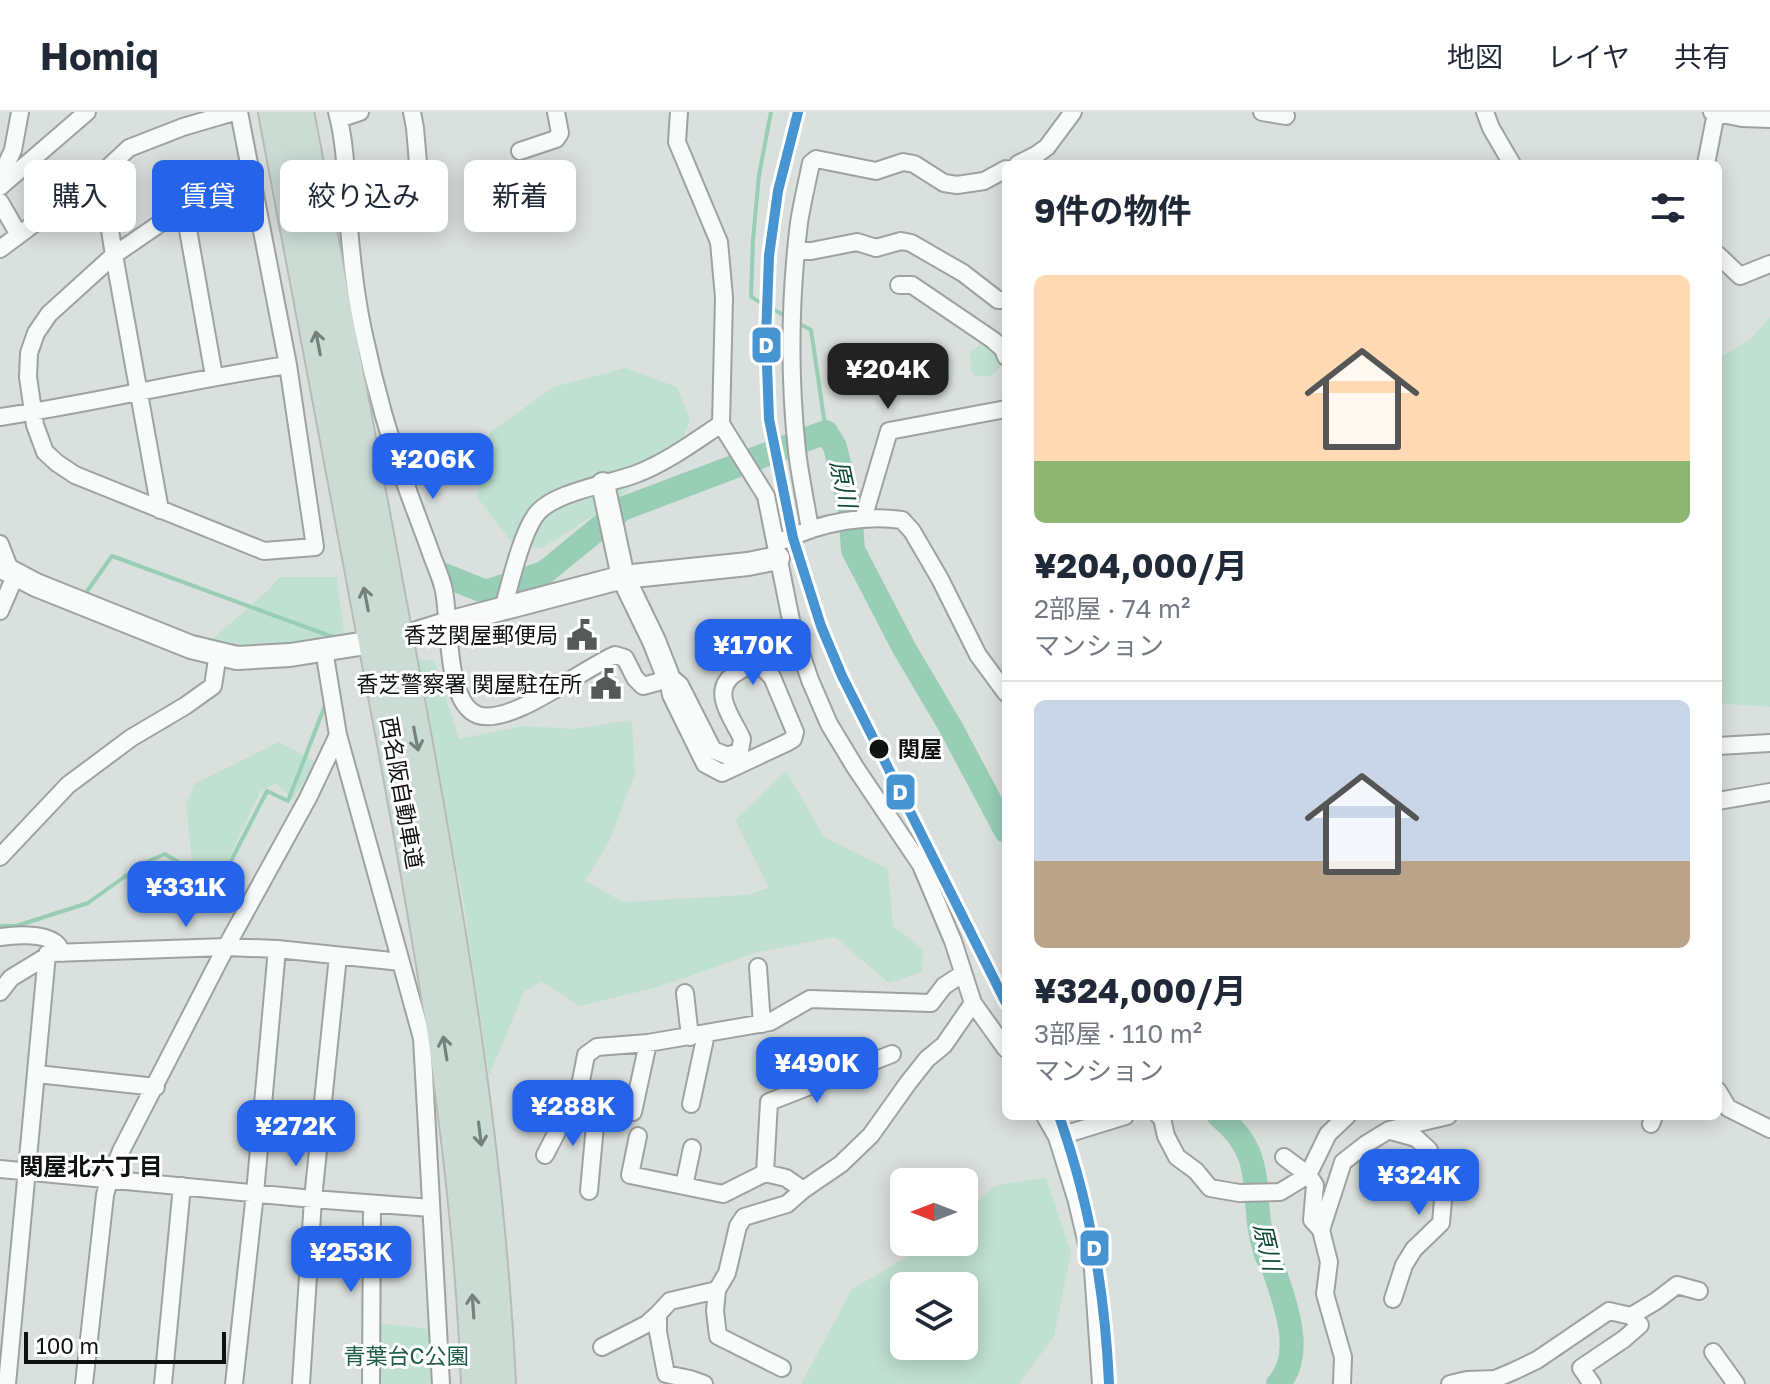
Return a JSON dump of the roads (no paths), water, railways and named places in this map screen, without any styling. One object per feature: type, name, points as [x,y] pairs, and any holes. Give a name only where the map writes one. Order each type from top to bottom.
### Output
[{"type":"highway","name":"西名阪自動車道","points":[[274,112],[436,985],[465,1208],[477,1384]]},
{"type":"highway","name":"西名阪自動車道","points":[[298,112],[456,963],[482,1151],[500,1384]]},
{"type":"street","points":[[0,178],[13,150],[20,112]]},
{"type":"street","points":[[0,187],[87,112]]},
{"type":"street","points":[[116,160],[129,148],[182,120],[236,112],[247,160]]},
{"type":"street","points":[[360,112],[338,115],[344,144],[349,229],[363,331],[400,468],[444,589],[457,689],[466,708],[477,715],[503,715],[615,655],[625,658],[635,678],[643,686],[658,682],[667,674]]},
{"type":"street","points":[[412,112],[418,160]]},
{"type":"street","points":[[520,151],[556,139],[560,133],[556,112]]},
{"type":"street","points":[[679,112],[677,142],[719,242],[724,297],[721,424],[766,496],[793,630],[829,724],[921,865],[953,941],[973,1003],[1002,1043]]},
{"type":"street","points":[[1026,160],[1047,147],[1073,112]]},
{"type":"street","points":[[1262,112],[1286,116]]},
{"type":"street","points":[[1485,112],[1510,160]]},
{"type":"street","points":[[1707,160],[1714,112],[1742,118],[1770,119]]},
{"type":"street","points":[[810,530],[796,434],[793,362],[796,251],[811,163],[816,159],[876,171],[903,162],[914,164],[944,183],[957,185],[984,181],[1002,171]]},
{"type":"street","points":[[0,202],[19,235]]},
{"type":"street","points":[[152,229],[114,255],[49,314],[36,333],[29,353],[28,377],[32,412],[45,452],[75,475],[264,551],[315,547],[288,365],[262,232]]},
{"type":"street","points":[[0,249],[24,231]]},
{"type":"street","points":[[110,232],[160,510]]},
{"type":"street","points":[[188,232],[214,376]]},
{"type":"street","points":[[796,251],[857,242],[876,248],[901,241],[911,243],[1002,300]]},
{"type":"street","points":[[1722,259],[1740,276],[1770,264]]},
{"type":"street","points":[[899,285],[912,285],[1002,348]]},
{"type":"street","points":[[0,417],[288,365]]},
{"type":"street","points":[[863,519],[889,431],[1002,410]]},
{"type":"street","points":[[503,609],[524,541],[536,515],[551,501],[635,475],[721,424]]},
{"type":"street","points":[[603,484],[623,577],[654,641],[667,674],[671,695],[705,764],[722,773],[793,739],[795,732],[772,677],[762,667],[750,665],[725,684],[723,702],[742,739],[740,751],[728,756],[713,750],[680,685],[667,674]]},
{"type":"street","points":[[414,634],[623,577],[748,564],[777,551],[810,530],[863,519],[902,520],[912,531],[951,600],[978,655],[1002,688]]},
{"type":"street","points":[[0,544],[9,570],[0,611]]},
{"type":"street","points":[[9,570],[36,585],[191,647],[237,658],[290,655],[366,643]]},
{"type":"street","points":[[324,650],[338,735],[422,1038],[441,1384]]},
{"type":"street","points":[[0,857],[68,785],[131,738],[213,686],[218,653]]},
{"type":"street","points":[[84,1384],[109,1180],[121,1151],[226,947],[308,798],[338,735]]},
{"type":"street","points":[[1722,746],[1770,743]]},
{"type":"street","points":[[1722,800],[1770,792]]},
{"type":"street","points":[[0,937],[37,936],[55,942],[37,1074],[7,1384]]},
{"type":"street","points":[[0,992],[11,978],[55,954],[226,947],[401,962]]},
{"type":"street","points":[[234,1384],[277,949]]},
{"type":"street","points":[[301,1384],[313,1199],[338,956]]},
{"type":"street","points":[[758,967],[762,1024]]},
{"type":"street","points":[[545,1155],[573,1101],[586,1055],[597,1047],[648,1043],[762,1024],[810,999],[931,1003],[944,986],[962,974]]},
{"type":"street","points":[[685,993],[698,1036],[691,1104]]},
{"type":"street","points":[[782,1368],[718,1336],[715,1311],[717,1290],[727,1273],[738,1226],[744,1217],[787,1204],[841,1164],[871,1135],[927,1059],[944,1045],[973,1003]]},
{"type":"street","points":[[633,1112],[648,1043]]},
{"type":"street","points":[[765,1173],[769,1102],[892,1054]]},
{"type":"street","points":[[37,1074],[156,1087]]},
{"type":"street","points":[[1722,1098],[1728,1108],[1770,1129]]},
{"type":"street","points":[[573,1101],[595,1125],[589,1191]]},
{"type":"street","points":[[1047,1120],[1057,1137],[1076,1198],[1093,1269],[1101,1384]]},
{"type":"street","points":[[1057,1137],[1112,1120]]},
{"type":"street","points":[[1162,1120],[1166,1136],[1177,1157],[1196,1171],[1210,1188],[1239,1193],[1280,1192],[1308,1175],[1328,1134],[1343,1120]]},
{"type":"street","points":[[1321,1230],[1343,1162],[1389,1130],[1431,1120]]},
{"type":"street","points":[[1389,1130],[1416,1138],[1429,1150],[1429,1167],[1443,1200],[1441,1223],[1414,1249],[1404,1265],[1393,1299]]},
{"type":"street","points":[[638,1136],[630,1175],[723,1194],[765,1173],[786,1178],[803,1190]]},
{"type":"street","points":[[684,1186],[692,1148]]},
{"type":"street","points":[[1284,1157],[1308,1175],[1315,1185],[1312,1220],[1321,1230],[1329,1262],[1325,1294],[1343,1357],[1342,1384]]},
{"type":"street","points":[[0,1169],[431,1208]]},
{"type":"street","points":[[163,1384],[182,1186]]},
{"type":"street","points":[[371,1384],[372,1204]]},
{"type":"street","points":[[1631,1316],[1677,1285],[1699,1291]]},
{"type":"street","points":[[602,1347],[647,1324],[670,1301],[717,1290]]},
{"type":"street","points":[[1450,1384],[1495,1379],[1514,1371],[1537,1360],[1609,1311],[1631,1316],[1640,1325],[1581,1368],[1592,1384]]},
{"type":"street","points":[[658,1314],[658,1332],[668,1379],[690,1379],[704,1384]]},
{"type":"street","points":[[1713,1352],[1736,1384]]},
{"type":"waterway","points":[[771,112],[759,175],[751,297],[789,318]]},
{"type":"waterway","points":[[796,322],[811,330],[826,432]]},
{"type":"waterway","name":"原川","points":[[441,574],[486,592],[544,573],[622,509],[826,432],[835,447],[850,508],[853,550],[1002,824]]},
{"type":"waterway","points":[[83,597],[112,556],[332,639]]},
{"type":"waterway","points":[[0,926],[16,926],[88,903],[142,864],[165,854],[218,886],[267,791],[288,801],[326,703]]},
{"type":"waterway","name":"原川","points":[[1223,1120],[1246,1147],[1252,1163],[1260,1231],[1287,1311],[1291,1358],[1278,1384]]},
{"type":"place","name":"香芝関屋郵便局","points":[[582,635]]},
{"type":"place","name":"香芝警察署 関屋駐在所","points":[[606,684]]},
{"type":"place","name":"関屋","points":[[879,749]]},
{"type":"district","name":"関屋北六丁目","points":[[91,1167]]},
{"type":"park label","name":"青葉台C公園","points":[[406,1356]]}]
